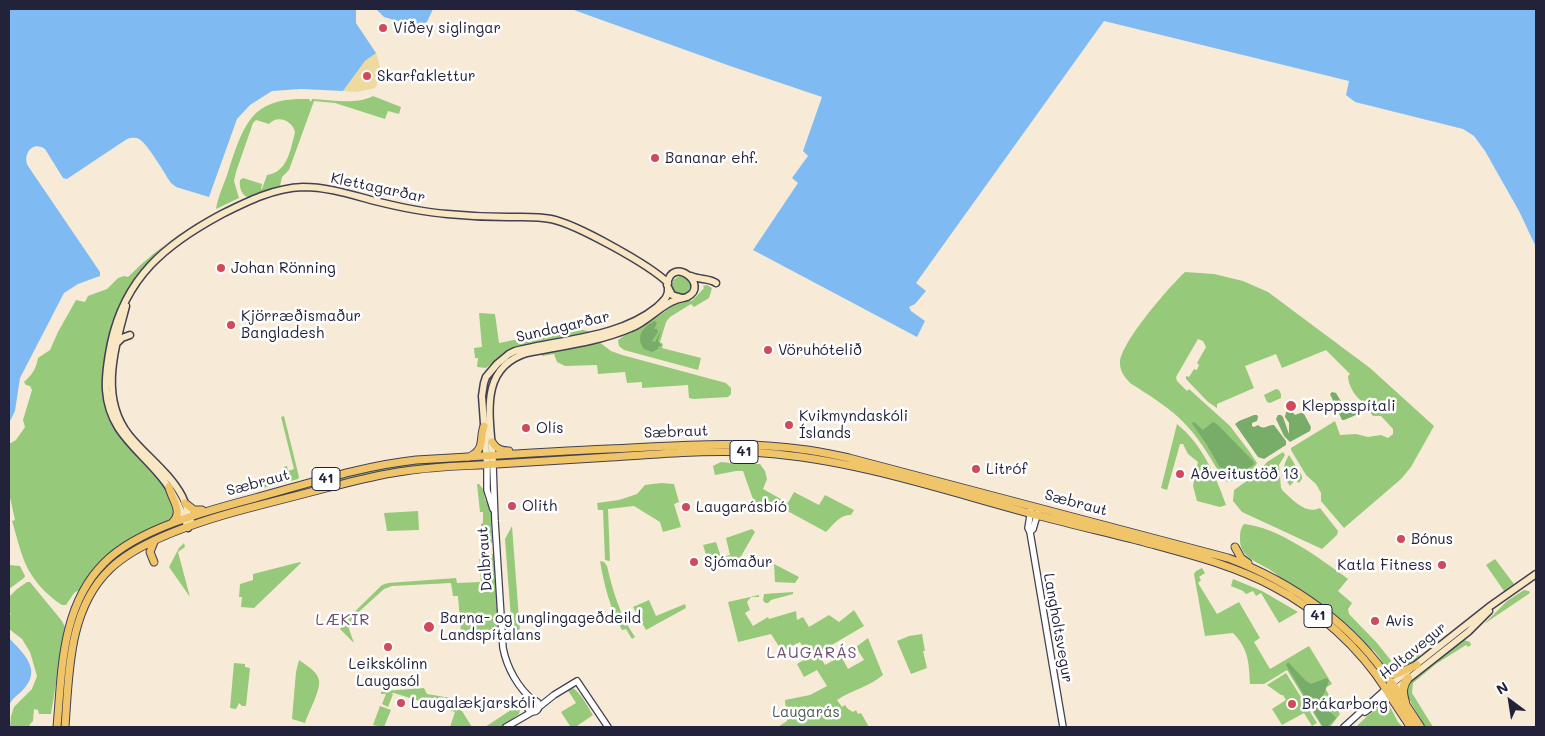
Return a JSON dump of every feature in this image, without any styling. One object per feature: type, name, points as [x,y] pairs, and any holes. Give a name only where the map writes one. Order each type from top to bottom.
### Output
[{"type":"highway","points":[[1408,678],[1403,694],[1409,710]]},
{"type":"highway","name":"Sæbraut","points":[[1390,689],[1409,710],[1420,727]]},
{"type":"highway","name":"Sæbraut","points":[[1390,689],[1411,727]]},
{"type":"main road","name":"Klettagarðar","points":[[187,518],[169,487],[123,436],[114,421],[107,398],[106,371],[112,339],[123,304],[145,271],[157,258],[194,230],[244,203],[276,191],[302,187],[323,188],[436,213],[481,217],[550,219],[599,240],[663,278],[668,286]]},
{"type":"main road","name":"Klettagarðar","points":[[642,265],[672,275]]},
{"type":"main road","name":"Sundagarðar","points":[[490,456],[484,426],[482,396],[484,383],[491,370],[502,359],[515,351],[608,331],[641,318],[664,300],[668,294],[668,286],[672,275],[676,272],[684,272],[701,280],[711,280],[716,283],[701,285],[690,295],[671,301],[639,325],[626,330],[602,338],[527,353],[520,355],[510,362],[498,374],[490,391],[492,442],[490,465]]},
{"type":"main road","points":[[691,276],[694,284],[692,292]]},
{"type":"main road","points":[[668,286],[672,295],[682,298]]},
{"type":"main road","name":"Klettagarðar","points":[[131,291],[117,344],[111,383],[112,396],[117,415],[130,436],[166,473],[178,490],[185,503],[190,527]]},
{"type":"main road","points":[[117,344],[122,338],[130,335]]},
{"type":"main road","points":[[468,457],[480,448],[484,426]]},
{"type":"main road","points":[[492,442],[503,451],[532,450],[540,453]]},
{"type":"main road","name":"Sæbraut","points":[[57,727],[65,648],[72,616],[83,591],[113,554],[170,525],[213,509],[373,468],[416,460],[699,445],[737,444],[808,450],[881,466],[1219,564],[1275,587],[1320,617],[1339,634],[1390,689]]},
{"type":"main road","name":"Sæbraut","points":[[65,727],[73,643],[84,607],[94,588],[108,570],[140,548],[155,541],[212,519],[258,505],[380,475],[426,468],[730,451],[802,457],[861,468],[1228,558],[1278,581],[1324,611],[1356,641],[1382,670],[1390,689]]},
{"type":"main road","points":[[169,487],[178,512],[176,519],[170,525]]},
{"type":"main road","points":[[185,503],[194,510],[213,509]]},
{"type":"main road","points":[[154,562],[150,552],[155,541]]},
{"type":"main road","points":[[130,544],[140,548]]},
{"type":"main road","points":[[1235,547],[1243,560],[1270,573],[1278,581]]},
{"type":"main road","name":"Holtavegur","points":[[1390,689],[1451,636],[1536,574]]},
{"type":"main road","name":"Holtavegur","points":[[1390,689],[1408,678],[1468,632],[1500,600]]},
{"type":"main road","points":[[1382,670],[1394,675],[1417,664]]},
{"type":"street","name":"Dalbraut","points":[[490,465],[487,490],[494,516],[503,645],[507,664],[521,687],[527,704]]},
{"type":"street","name":"Langholtsvegur","points":[[1035,510],[1033,528],[1030,532],[1063,727]]},
{"type":"street","points":[[506,727],[537,710],[554,695],[577,681],[608,727]]},
{"type":"street","name":"Dalbraut","points":[[521,687],[535,701]]},
{"type":"street","name":"Holtavegur","points":[[1344,727],[1390,689]]},
{"type":"street","name":"Holtavegur","points":[[1349,727],[1390,689]]},
{"type":"street","points":[[516,720],[531,701],[554,695]]},
{"type":"street","points":[[535,701],[538,704],[538,708]]},
{"type":"street","points":[[527,704],[532,712]]},
{"type":"green space","points":[[373,96],[401,107],[399,114],[388,111],[385,119],[335,103],[314,101],[289,170],[282,177],[280,186],[252,197],[247,197],[241,190],[240,180],[243,178],[262,184],[262,189],[267,175],[280,170],[284,165],[295,133],[292,125],[285,120],[272,121],[269,124],[256,120],[253,123],[234,181],[239,198],[216,209],[240,138],[254,115],[263,108],[275,102],[290,99],[309,99],[311,102],[312,99],[351,101]]},
{"type":"green space","points":[[238,201],[160,250],[135,279],[123,299],[109,335],[103,376],[104,395],[108,413],[115,429],[125,443],[153,472],[166,489],[174,508],[174,518],[98,566],[66,605],[62,605],[41,587],[28,569],[22,556],[12,521],[15,520],[9,493],[9,444],[16,440],[25,427],[23,420],[32,390],[24,382],[33,372],[38,358],[50,350],[76,300],[85,302],[88,296],[107,289],[118,278],[128,277],[153,254],[180,234],[208,216]]},
{"type":"green space","points":[[1185,272],[1214,274],[1243,281],[1268,292],[1370,368],[1434,426],[1411,467],[1401,479],[1344,528],[1321,501],[1321,493],[1316,484],[1306,475],[1291,448],[1335,421],[1340,435],[1356,434],[1368,437],[1381,435],[1388,438],[1393,434],[1393,429],[1381,416],[1373,416],[1349,384],[1348,376],[1350,374],[1326,350],[1282,368],[1276,354],[1245,366],[1254,388],[1217,404],[1217,408],[1208,402],[1186,379],[1186,376],[1189,377],[1194,369],[1197,370],[1199,365],[1197,363],[1206,347],[1203,341],[1198,339],[1176,377],[1177,381],[1187,391],[1189,389],[1230,426],[1257,463],[1242,477],[1232,481],[1224,481],[1202,445],[1181,420],[1130,383],[1123,374],[1120,363],[1128,342],[1158,302]]},
{"type":"green space","points":[[681,275],[687,277],[691,286],[687,293],[681,295],[673,291],[671,286],[673,280]]},
{"type":"green space","points":[[707,285],[712,288],[709,298],[694,307],[691,304],[670,317],[666,322],[660,342],[663,344],[662,348],[701,358],[698,370],[624,350],[619,346],[618,340],[625,335],[650,322],[674,305],[693,300],[704,288],[703,286]]},
{"type":"green space","points":[[479,313],[495,314],[499,343],[573,328],[593,332],[507,352],[486,368],[477,367],[478,358],[475,358],[474,348],[482,347]]},
{"type":"green space","points":[[655,321],[657,323],[654,329],[657,329],[658,332],[652,341],[655,342],[661,330],[658,341],[662,346],[659,346],[658,349],[652,352],[644,349],[641,345],[640,336],[647,326]]},
{"type":"green space","points":[[598,341],[611,351],[622,355],[726,383],[731,388],[731,394],[728,397],[689,398],[688,385],[642,388],[642,382],[627,383],[625,372],[598,374],[597,365],[565,366],[557,362],[554,354],[542,356],[542,353]]},
{"type":"green space","points":[[1276,389],[1279,390],[1281,398],[1270,403],[1267,402],[1264,395]]},
{"type":"green space","points":[[1332,392],[1336,393],[1348,413],[1358,410],[1361,413],[1342,420],[1330,394]]},
{"type":"green space","points":[[1291,410],[1295,415],[1303,412],[1311,427],[1310,431],[1290,442],[1284,436],[1276,419],[1278,415],[1283,417],[1289,434],[1289,423],[1285,417],[1286,412]]},
{"type":"green space","points":[[1254,415],[1258,417],[1257,421],[1252,423],[1252,426],[1264,427],[1274,425],[1286,441],[1286,445],[1264,459],[1258,457],[1235,424]]},
{"type":"green space","points":[[284,416],[298,479],[231,496],[229,488],[260,479],[261,482],[286,475],[284,467],[287,466],[288,471],[294,469],[281,417]]},
{"type":"green space","points":[[1194,422],[1203,430],[1213,422],[1218,425],[1254,464],[1244,472],[1240,472],[1232,466],[1222,469],[1193,425],[1192,423]]},
{"type":"green space","points":[[1177,424],[1201,451],[1218,483],[1226,505],[1220,507],[1197,501],[1193,486],[1198,462],[1188,454],[1183,444],[1180,444],[1167,490],[1161,488]]},
{"type":"green space","points":[[1283,452],[1285,455],[1279,465],[1281,488],[1283,491],[1305,508],[1315,510],[1320,508],[1338,531],[1337,535],[1322,549],[1242,512],[1233,501],[1234,490],[1258,473],[1267,462]]},
{"type":"green space","points":[[1289,455],[1302,476],[1299,483],[1295,480],[1290,486],[1285,478],[1284,470]]},
{"type":"green space","points":[[469,459],[470,461],[443,462],[424,466],[193,521],[193,519],[289,491],[379,468]]},
{"type":"green space","points":[[721,462],[760,464],[765,471],[767,479],[763,489],[788,503],[794,492],[819,505],[825,495],[854,510],[851,515],[843,516],[837,520],[826,532],[782,508],[775,507],[753,515],[749,505],[754,502],[743,471],[715,475],[713,466]]},
{"type":"green space","points":[[477,484],[483,489],[491,512],[492,543],[482,544],[481,524],[483,523],[483,512],[480,512]]},
{"type":"green space","points":[[674,484],[679,502],[674,504],[681,527],[663,532],[660,522],[634,506],[608,509],[610,561],[605,560],[603,510],[598,510],[597,503],[619,500],[637,494],[645,485]]},
{"type":"green space","points":[[418,511],[419,530],[387,531],[384,513]]},
{"type":"green space","points":[[1244,524],[1257,526],[1285,537],[1348,579],[1338,591],[1352,603],[1348,609],[1349,614],[1393,663],[1399,663],[1417,650],[1420,655],[1412,664],[1395,674],[1386,670],[1374,651],[1276,574],[1245,554],[1241,548],[1240,540],[1240,531]]},
{"type":"green space","points":[[512,526],[520,632],[512,632],[505,539]]},
{"type":"green space","points":[[752,529],[755,532],[740,558],[710,567],[703,545],[716,542],[721,557],[730,555],[726,538]]},
{"type":"green space","points":[[184,543],[185,547],[178,552],[190,597],[169,567],[179,548]]},
{"type":"green space","points":[[494,554],[499,630],[461,633],[458,596],[453,596],[451,583],[392,586],[384,589],[352,618],[349,629],[354,643],[340,629],[342,624],[382,585],[456,578],[457,583],[481,582],[479,555]]},
{"type":"green space","points":[[1495,559],[1514,584],[1504,591],[1486,565]]},
{"type":"green space","points":[[600,561],[604,562],[607,566],[618,603],[635,637],[632,639],[626,629],[622,630],[614,613]]},
{"type":"green space","points":[[300,562],[254,608],[241,607],[242,597],[239,597],[240,584],[253,580],[253,574]]},
{"type":"green space","points":[[774,564],[799,577],[795,583],[775,582]]},
{"type":"green space","points":[[9,565],[20,566],[25,576],[9,589]]},
{"type":"green space","points":[[1202,568],[1205,573],[1199,577],[1201,580],[1198,583],[1217,614],[1239,602],[1260,638],[1254,642],[1270,669],[1309,646],[1332,684],[1325,688],[1340,714],[1330,727],[1322,727],[1287,670],[1264,684],[1250,684],[1245,651],[1233,633],[1205,636],[1194,574]]},
{"type":"green space","points":[[1233,579],[1262,591],[1298,612],[1279,623],[1261,593],[1256,596],[1253,591],[1246,594],[1231,586]]},
{"type":"green space","points":[[27,582],[30,582],[65,627],[51,714],[39,714],[38,710],[34,709],[33,721],[29,727],[10,727],[14,707],[32,689],[37,676],[30,652],[22,639],[9,629],[9,616],[11,614],[9,612],[9,597]]},
{"type":"green space","points":[[1524,590],[1530,593],[1484,624],[1507,601]]},
{"type":"green space","points":[[793,592],[793,594],[771,600],[768,603],[765,603],[763,600],[764,594]]},
{"type":"green space","name":"Laugarás","points":[[759,595],[759,597],[751,597],[747,602],[750,610],[745,613],[753,626],[768,617],[769,619],[796,611],[797,620],[803,617],[809,627],[829,615],[839,622],[854,610],[864,626],[818,653],[825,665],[841,656],[848,669],[864,660],[856,647],[868,638],[883,675],[872,683],[837,700],[842,707],[845,705],[853,712],[856,710],[858,714],[861,713],[869,727],[778,727],[787,721],[785,700],[810,695],[827,686],[817,670],[804,677],[797,664],[809,657],[800,642],[782,651],[771,634],[738,642],[728,602]]},
{"type":"green space","points":[[649,600],[656,616],[685,604],[686,608],[646,630],[633,607]]},
{"type":"green space","points":[[922,634],[927,668],[911,674],[897,641],[909,636]]},
{"type":"green space","points":[[1464,640],[1470,642],[1471,645],[1468,647],[1466,645],[1436,664],[1413,683],[1412,693],[1433,727],[1425,727],[1409,699],[1407,687],[1414,678]]},
{"type":"green space","points":[[299,660],[314,671],[319,680],[316,695],[305,723],[292,719],[296,672]]},
{"type":"green space","points":[[1288,662],[1311,684],[1327,678],[1329,681],[1323,701],[1327,709],[1336,718],[1327,727],[1323,727],[1286,665]]},
{"type":"green space","points":[[234,663],[245,664],[245,667],[250,668],[246,706],[242,706],[239,703],[236,709],[230,708]]},
{"type":"green space","name":"Brákarborg","points":[[1286,673],[1317,723],[1312,726],[1304,713],[1282,725],[1272,709],[1286,700],[1283,695],[1267,685]]},
{"type":"green space","points":[[571,687],[581,696],[593,715],[577,726],[570,726],[561,712],[576,703],[567,689]]},
{"type":"green space","points":[[424,688],[427,694],[451,698],[458,697],[457,703],[472,727],[450,727],[455,712],[394,693],[391,693],[393,694],[388,707],[382,704],[386,694],[381,694],[381,692]]},
{"type":"green space","points":[[1388,703],[1398,722],[1403,727],[1356,727],[1375,710]]},
{"type":"green space","points":[[380,706],[391,710],[384,727],[373,725]]},
{"type":"green space","points":[[517,706],[520,709],[519,714],[501,727],[485,727]]},
{"type":"sand","name":"Skarfaklettur","points":[[376,53],[380,71],[375,88],[357,92],[343,91],[365,61]]},
{"type":"water","points":[[9,9],[356,9],[356,23],[376,53],[365,61],[343,91],[301,89],[272,91],[250,105],[237,119],[209,197],[176,187],[171,183],[156,159],[138,138],[127,139],[67,179],[63,178],[45,149],[36,146],[30,150],[26,157],[28,166],[100,272],[100,276],[78,284],[64,293],[20,378],[15,411],[9,423]]},
{"type":"water","points":[[376,9],[433,9],[427,22],[419,26],[384,17]]},
{"type":"water","points":[[571,9],[1536,9],[1536,247],[1519,211],[1485,151],[1474,136],[1463,129],[1355,102],[1346,95],[1349,81],[1104,21],[916,283],[926,291],[915,304],[909,307],[911,311],[925,321],[917,337],[753,250],[798,183],[792,178],[808,156],[803,151],[822,97]]},
{"type":"water","points":[[9,638],[25,656],[31,669],[31,676],[28,683],[9,706]]},
{"type":"place","name":"Viðey siglingar","points":[[383,28]]},
{"type":"place","name":"Skarfaklettur","points":[[367,76]]},
{"type":"place","name":"Bananar ehf.","points":[[655,158]]},
{"type":"place","name":"Johan Rönning","points":[[221,268]]},
{"type":"place","name":"Kjörræðismaður Bangladesh","points":[[231,325]]},
{"type":"place","name":"Vöruhótelið","points":[[768,350]]},
{"type":"place","name":"Kleppsspítali","points":[[1291,406]]},
{"type":"place","name":"Kvikmyndaskóli Íslands","points":[[789,425]]},
{"type":"place","name":"Olís","points":[[526,428]]},
{"type":"place","name":"Litróf","points":[[976,469]]},
{"type":"place","name":"Aðveitustöð 13","points":[[1180,474]]},
{"type":"place","name":"Olith","points":[[512,506]]},
{"type":"place","name":"Laugarásbíó","points":[[686,507]]},
{"type":"place","name":"Bónus","points":[[1401,539]]},
{"type":"place","name":"Sjómaður","points":[[694,562]]},
{"type":"place","name":"Katla Fitness","points":[[1442,565]]},
{"type":"place","name":"Avis","points":[[1375,621]]},
{"type":"place","name":"Barna- og unglingageðdeild Landspítalans","points":[[429,627]]},
{"type":"place","name":"Leikskólinn Laugasól","points":[[388,647]]},
{"type":"place","name":"Laugalækjarskóli","points":[[401,703]]},
{"type":"place","name":"Brákarborg","points":[[1292,704]]},
{"type":"district","name":"LÆKIR","points":[[343,620]]},
{"type":"district","name":"LAUGARÁS","points":[[812,653]]}]
